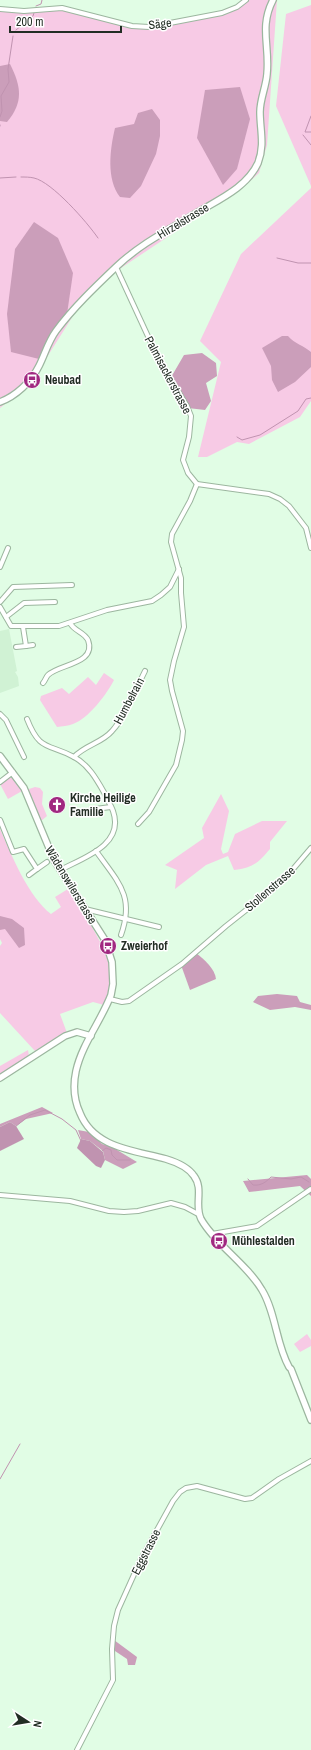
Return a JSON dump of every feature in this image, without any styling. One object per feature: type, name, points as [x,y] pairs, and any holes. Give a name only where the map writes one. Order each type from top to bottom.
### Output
[{"type":"street","name":"Säge","points":[[0,9],[24,11],[62,8],[132,26],[149,27],[222,13],[237,7],[246,0]]},
{"type":"street","name":"Hirzelstrasse","points":[[0,402],[18,392],[29,380],[38,367],[51,338],[58,327],[116,267],[143,246],[233,190],[244,182],[255,168],[263,144],[260,110],[267,75],[265,27],[266,16],[273,0]]},
{"type":"street","name":"Palmisackerstrasse","points":[[116,267],[158,358],[187,406],[191,416],[189,437],[183,460],[188,473],[197,484]]},
{"type":"street","points":[[138,824],[149,812],[176,765],[182,740],[183,731],[170,680],[184,628],[180,593],[181,578],[171,542],[172,534],[190,501],[197,484],[269,494],[280,499],[289,506],[306,528],[311,548]]},
{"type":"street","points":[[0,567],[8,548]]},
{"type":"street","points":[[0,607],[11,626],[59,626],[107,610],[152,601],[170,587],[179,568]]},
{"type":"street","points":[[0,602],[13,586],[72,585]]},
{"type":"street","points":[[6,617],[24,603],[56,602]]},
{"type":"street","points":[[43,683],[48,676],[67,665],[83,659],[87,654],[88,642],[85,635],[71,626],[70,623]]},
{"type":"street","points":[[23,627],[26,646]]},
{"type":"street","points":[[16,647],[33,644]]},
{"type":"street","name":"Humbelrain","points":[[74,757],[83,749],[103,739],[112,731],[145,671]]},
{"type":"street","points":[[0,714],[6,720],[24,757]]},
{"type":"street","points":[[27,719],[32,730],[40,741],[47,747],[74,757],[87,767],[97,779],[111,807],[115,823],[113,834],[106,844],[60,870]]},
{"type":"street","name":"Wädenswilerstrasse","points":[[0,756],[13,772],[28,796],[48,848],[60,870],[105,940],[111,955],[113,984],[110,999],[80,1059],[75,1079],[76,1100],[82,1118],[91,1131],[107,1142],[170,1161],[188,1169],[194,1176],[198,1184],[200,1215],[212,1234],[250,1274],[263,1291],[290,1368],[311,1420]]},
{"type":"street","points":[[0,782],[13,772]]},
{"type":"street","points":[[79,814],[95,809],[111,807]]},
{"type":"street","points":[[0,820],[13,852],[24,849],[37,869]]},
{"type":"street","name":"Stollenstrasse","points":[[110,999],[122,1002],[131,1000],[182,964],[288,876],[311,848]]},
{"type":"street","points":[[96,851],[125,896],[127,908],[126,920],[121,935]]},
{"type":"street","points":[[29,875],[47,862]]},
{"type":"street","points":[[85,909],[159,927]]},
{"type":"street","points":[[0,1078],[65,1036],[77,1032],[91,1036]]},
{"type":"street","points":[[212,1234],[257,1226],[311,1189]]},
{"type":"street","points":[[0,1195],[70,1201],[109,1211],[124,1212],[138,1211],[171,1203],[185,1207],[200,1215]]},
{"type":"street","name":"Eggstrasse","points":[[77,1750],[113,1680],[114,1626],[118,1610],[141,1559],[166,1512],[180,1492],[186,1488],[197,1486],[245,1499],[252,1498],[279,1479],[311,1461]]},
{"type":"shaded area","points":[[246,0],[277,0],[267,145],[259,173],[247,184],[112,274],[78,308],[30,384],[0,408],[0,9],[74,11],[132,26],[149,27],[222,13]]},
{"type":"shaded area","points":[[311,5],[311,186],[276,106],[286,14]]},
{"type":"shaded area","points":[[10,64],[17,80],[19,94],[16,108],[7,122],[0,121],[0,66]]},
{"type":"shaded area","points":[[240,87],[250,119],[237,169],[223,185],[197,138],[205,90]]},
{"type":"shaded area","points":[[152,109],[160,120],[160,136],[156,154],[141,186],[130,198],[120,197],[113,182],[110,164],[115,128],[134,124],[138,113]]},
{"type":"shaded area","points":[[311,188],[311,401],[300,417],[249,444],[237,442],[207,457],[198,457],[221,362],[200,341],[241,254]]},
{"type":"shaded area","points":[[34,222],[58,238],[73,273],[67,314],[39,359],[11,352],[7,314],[15,249]]},
{"type":"shaded area","points":[[282,336],[288,336],[293,341],[311,352],[311,367],[295,382],[278,392],[272,380],[271,366],[262,348]]},
{"type":"shaded area","points":[[202,353],[216,363],[217,376],[206,383],[211,401],[205,410],[188,408],[170,379],[184,355]]},
{"type":"shaded area","points":[[9,629],[17,671],[15,672],[18,677],[19,686],[0,693],[0,631]]},
{"type":"shaded area","points":[[104,673],[114,680],[107,692],[91,712],[71,725],[57,727],[40,700],[41,696],[62,688],[69,694],[88,677],[96,685]]},
{"type":"shaded area","points":[[9,778],[13,778],[22,791],[8,799],[0,784]]},
{"type":"shaded area","points":[[35,787],[40,788],[43,792],[42,804],[47,816],[41,821],[28,791],[29,789]]},
{"type":"shaded area","points":[[221,794],[229,811],[221,849],[223,854],[228,852],[235,834],[262,821],[287,821],[270,842],[270,849],[255,864],[246,868],[234,870],[228,856],[206,865],[175,889],[177,870],[165,865],[204,838],[202,828]]},
{"type":"shaded area","points":[[0,829],[21,875],[35,897],[51,914],[61,907],[55,897],[68,889],[88,920],[104,950],[110,970],[110,981],[104,1005],[93,1002],[60,1014],[67,1033],[35,1051],[0,1013],[0,946],[2,943],[0,939]]},
{"type":"shaded area","points":[[0,916],[12,919],[24,928],[25,945],[19,948],[5,929],[0,930]]},
{"type":"shaded area","points":[[196,953],[206,961],[214,972],[216,979],[190,990],[181,965]]},
{"type":"shaded area","points":[[277,994],[297,996],[300,1002],[311,1005],[311,1010],[295,1007],[270,1010],[253,1002],[258,996]]},
{"type":"shaded area","points":[[28,1050],[29,1056],[0,1075],[0,1066]]},
{"type":"shaded area","points":[[42,1107],[53,1113],[26,1119],[16,1126],[10,1122],[0,1127],[0,1124]]},
{"type":"shaded area","points":[[10,1122],[16,1126],[24,1139],[0,1151],[0,1127]]},
{"type":"shaded area","points":[[78,1130],[89,1132],[102,1144],[112,1147],[137,1162],[123,1169],[105,1160],[103,1151],[90,1141],[81,1139]]},
{"type":"shaded area","points":[[81,1139],[90,1141],[103,1152],[105,1160],[101,1168],[96,1166],[77,1148]]},
{"type":"shaded area","points":[[307,1175],[311,1179],[311,1196],[300,1186],[249,1192],[243,1181]]},
{"type":"shaded area","points":[[307,1334],[311,1340],[311,1346],[300,1352],[294,1344]]},
{"type":"shaded area","points":[[114,1640],[137,1657],[135,1665],[128,1665],[127,1659],[112,1649]]},
{"type":"waterway","points":[[36,6],[41,4],[42,0]]},
{"type":"waterway","points":[[16,30],[33,16],[34,13]]},
{"type":"waterway","points":[[0,117],[2,111],[1,96],[9,82],[8,69],[13,36]]},
{"type":"waterway","points":[[311,116],[305,132],[311,132]]},
{"type":"waterway","points":[[303,135],[311,145]]},
{"type":"waterway","points":[[0,178],[16,177]]},
{"type":"waterway","points":[[21,177],[34,178],[50,187],[78,213],[98,238]]},
{"type":"waterway","points":[[277,258],[298,263],[311,263]]},
{"type":"waterway","points":[[237,437],[242,440],[260,435],[298,411],[306,399],[311,398]]},
{"type":"waterway","points":[[15,1127],[30,1115],[45,1110],[62,1119],[76,1130],[81,1141]]},
{"type":"waterway","points":[[102,1151],[106,1148],[111,1150],[112,1155],[117,1160],[130,1160]]},
{"type":"waterway","points":[[248,1179],[253,1185],[263,1183],[271,1177],[291,1179],[301,1177],[309,1182]]},
{"type":"waterway","points":[[0,1479],[20,1444]]},
{"type":"place","name":"Neubad","points":[[32,380]]},
{"type":"place","name":"Kirche Heilige Familie","points":[[57,805]]},
{"type":"place","name":"Zweierhof","points":[[108,946]]},
{"type":"place","name":"Mühlestalden","points":[[219,1241]]}]
